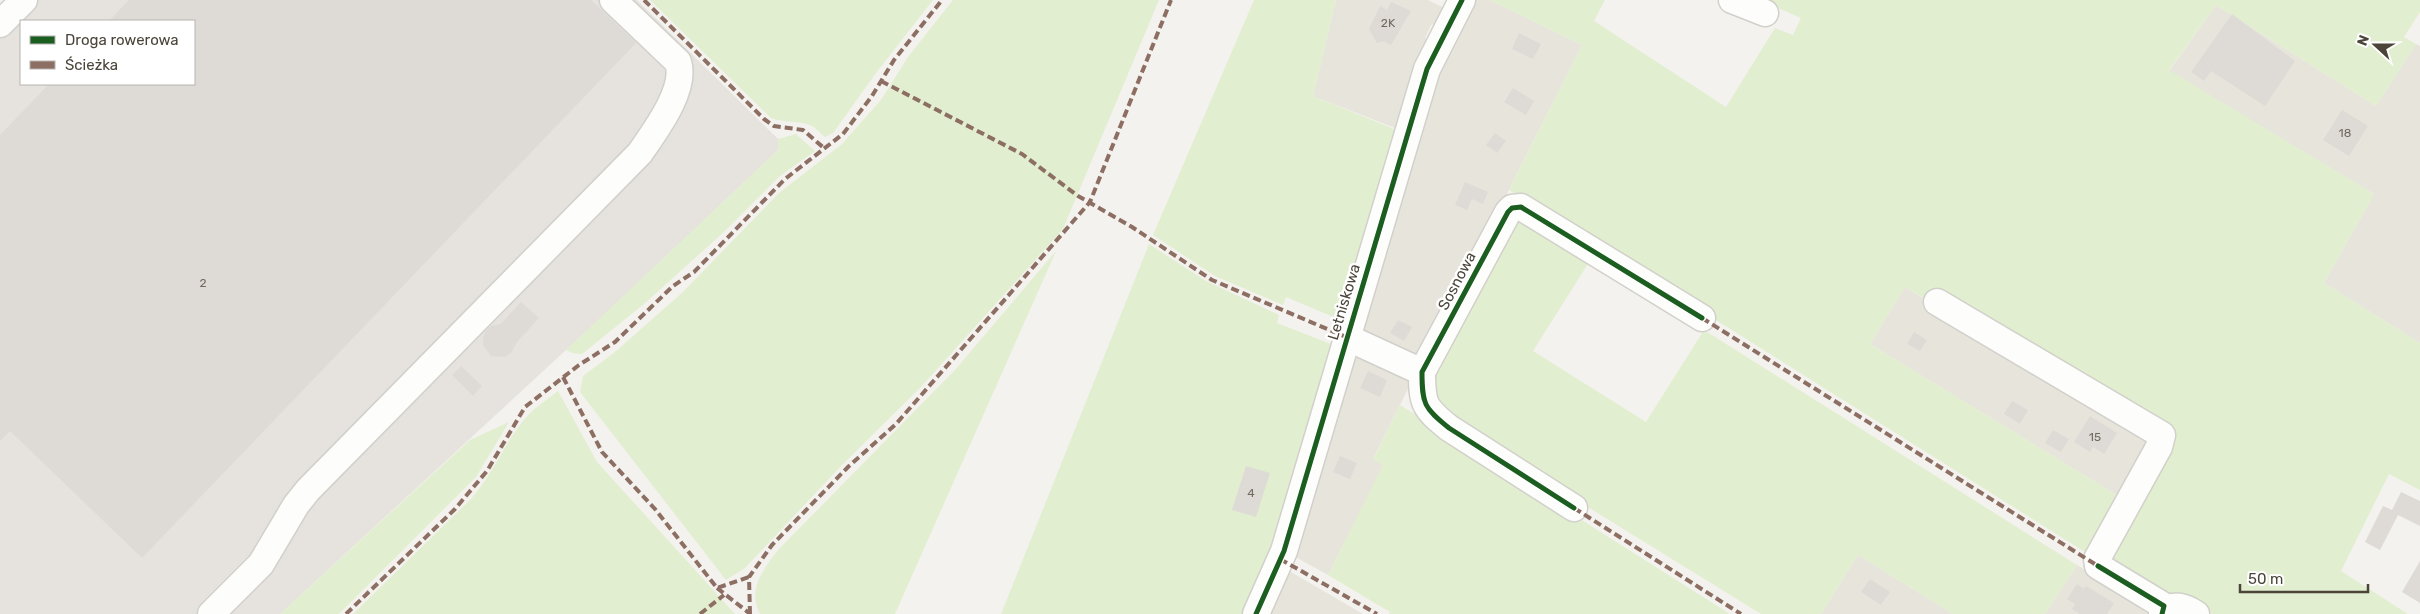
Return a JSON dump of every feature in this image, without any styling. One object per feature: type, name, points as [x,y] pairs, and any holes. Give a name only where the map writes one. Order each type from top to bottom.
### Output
[{"type":"street","points":[[0,24],[24,0]]},
{"type":"street","points":[[212,614],[260,564],[296,505],[308,490],[640,153],[657,129],[674,98],[681,72],[678,62],[613,0]]},
{"type":"street","name":"Letniskowa","points":[[1256,614],[1284,551],[1346,336],[1427,69],[1462,0]]},
{"type":"street","points":[[1732,0],[1764,13]]},
{"type":"street","name":"Sosnowa","points":[[1574,508],[1449,428],[1431,413],[1422,398],[1422,372],[1508,212],[1516,207],[1521,207],[1702,318]]},
{"type":"street","points":[[1937,302],[2162,435],[2159,447],[2100,550],[2098,566],[2164,606],[2163,613]]},
{"type":"street","points":[[1346,336],[1422,372]]},
{"type":"street","points":[[2163,613],[2173,606],[2181,606],[2196,614]]},
{"type":"shaded area","points":[[10,0],[637,0],[778,139],[778,150],[591,327],[280,614],[0,614],[0,10]]},
{"type":"shaded area","points":[[1336,0],[1428,0],[1444,8],[1437,23],[1431,25],[1425,38],[1428,41],[1414,70],[1395,128],[1313,96]]},
{"type":"shaded area","points":[[1473,0],[1490,0],[1582,45],[1421,364],[1357,334],[1437,74]]},
{"type":"shaded area","points":[[2216,5],[2376,106],[2416,44],[2420,46],[2420,343],[2324,283],[2374,194],[2169,71]]},
{"type":"shaded area","points":[[1905,287],[2156,439],[2120,497],[1870,344]]},
{"type":"shaded area","points":[[1354,347],[1415,375],[1373,459],[1384,465],[1328,575],[1290,554]]},
{"type":"shaded area","points":[[1858,555],[1953,614],[1821,614]]},
{"type":"shaded area","points":[[2077,565],[2155,614],[2045,614]]},
{"type":"shaded area","points":[[1291,572],[1363,614],[1264,614],[1280,585]]},
{"type":"green space","points":[[650,0],[933,0],[876,73],[833,133],[825,137],[814,127],[807,124],[771,118]]},
{"type":"green space","points":[[953,0],[1159,0],[1063,229],[920,388],[841,466],[745,568],[726,580],[580,392],[583,376],[615,352],[683,292],[779,193],[842,144],[881,100],[908,57]]},
{"type":"green space","points":[[1254,0],[1336,0],[1313,96],[1399,131],[1343,321],[1286,297],[1283,305],[1215,276],[1153,235]]},
{"type":"green space","points":[[1490,0],[1605,0],[1594,21],[1726,107],[1775,28],[1793,35],[1801,18],[1758,0],[2420,0],[2420,12],[2404,37],[2416,44],[2376,106],[2216,5],[2169,70],[2374,194],[2324,283],[2420,343],[2420,490],[2389,474],[2341,571],[2408,614],[2212,614],[2198,605],[2177,600],[2113,560],[2109,551],[2170,436],[1930,290],[1924,298],[1905,287],[1870,344],[2120,497],[2085,552],[1509,190],[1582,45]]},
{"type":"green space","points":[[796,134],[815,151],[780,176],[725,231],[644,304],[582,354],[566,350],[778,150],[778,139]]},
{"type":"green space","points":[[1521,216],[1591,259],[1533,351],[1646,422],[1704,330],[2077,565],[2045,614],[1953,614],[1858,555],[1821,614],[1761,614],[1439,415],[1431,375],[1512,219]]},
{"type":"green space","points":[[1149,244],[1206,281],[1279,315],[1277,323],[1336,346],[1268,568],[1245,614],[1001,614]]},
{"type":"green space","points":[[1056,251],[895,614],[760,614],[756,605],[756,587],[763,571],[779,549],[954,371]]},
{"type":"green space","points":[[558,391],[597,462],[735,614],[353,614],[471,499],[486,480],[523,421]]},
{"type":"green space","points":[[1400,405],[1730,614],[1389,614],[1390,612],[1328,575],[1383,465],[1373,460]]},
{"type":"green space","points":[[509,422],[476,477],[339,614],[280,614],[470,440]]},
{"type":"building","points":[[129,0],[591,0],[636,43],[142,558],[10,431],[0,441],[0,135],[48,85],[195,85],[195,20],[110,20]]},
{"type":"building","points":[[1391,2],[1411,11],[1391,45],[1384,41],[1377,43],[1369,29],[1380,6],[1387,10]]},
{"type":"building","points":[[2232,14],[2295,61],[2265,106],[2211,71],[2204,81],[2191,72]]},
{"type":"building","points":[[1519,33],[1541,44],[1533,59],[1512,49]]},
{"type":"building","points":[[1513,88],[1534,101],[1526,115],[1504,102]]},
{"type":"building","points":[[2342,110],[2368,126],[2349,156],[2323,140]]},
{"type":"building","points":[[1495,133],[1506,141],[1497,153],[1486,145]]},
{"type":"building","points":[[1465,182],[1488,192],[1483,204],[1472,199],[1467,210],[1455,205]]},
{"type":"building","points":[[521,302],[539,318],[517,342],[511,353],[505,357],[491,356],[483,345],[483,337],[486,331],[491,326],[501,324]]},
{"type":"building","points":[[1398,320],[1412,327],[1404,341],[1390,333]]},
{"type":"building","points":[[1914,332],[1927,340],[1920,351],[1907,344]]},
{"type":"building","points":[[461,366],[482,386],[473,396],[452,375]]},
{"type":"building","points":[[1368,371],[1387,380],[1380,397],[1360,388]]},
{"type":"building","points":[[2012,401],[2028,410],[2020,424],[2004,414]]},
{"type":"building","points":[[2090,416],[2117,433],[2104,454],[2093,447],[2090,452],[2074,442]]},
{"type":"building","points":[[2053,430],[2069,439],[2061,452],[2045,443]]},
{"type":"building","points":[[1340,456],[1357,463],[1350,479],[1333,472]]},
{"type":"building","points":[[1246,466],[1270,473],[1256,517],[1232,510]]},
{"type":"building","points":[[2401,492],[2420,501],[2420,526],[2398,515],[2380,550],[2365,542],[2383,506],[2392,510]]},
{"type":"building","points":[[2420,561],[2420,603],[2402,592]]},
{"type":"building","points":[[1870,579],[1890,592],[1881,605],[1861,592]]},
{"type":"building","points":[[2077,584],[2084,589],[2086,586],[2114,603],[2107,614],[2080,614],[2072,609],[2075,604],[2067,599]]},
{"type":"marked path","points":[[644,0],[764,119],[774,126],[803,130],[824,148]]},
{"type":"marked path","points":[[346,614],[455,509],[487,471],[525,407],[579,365],[615,342],[673,286],[694,272],[785,179],[843,134],[872,96],[894,60],[942,0]]},
{"type":"marked path","points":[[750,614],[749,577],[772,545],[849,466],[896,424],[1090,202],[1171,0]]},
{"type":"marked path","points":[[881,81],[1022,154],[1078,196],[1132,227],[1212,280],[1346,337]]},
{"type":"marked path","points":[[1702,318],[2098,566]]},
{"type":"marked path","points":[[563,377],[602,452],[655,509],[717,588],[749,577]]},
{"type":"marked path","points":[[1574,508],[1741,614]]},
{"type":"marked path","points":[[1280,559],[1377,614]]},
{"type":"marked path","points":[[717,588],[749,613]]},
{"type":"marked path","points":[[700,614],[724,595]]},
{"type":"cycle path","points":[[1256,614],[1284,551],[1427,69],[1462,0]]},
{"type":"cycle path","points":[[1574,508],[1449,428],[1429,410],[1424,399],[1422,372],[1508,212],[1512,208],[1521,207],[1702,318]]},
{"type":"cycle path","points":[[2098,566],[2164,606],[2162,614]]}]
